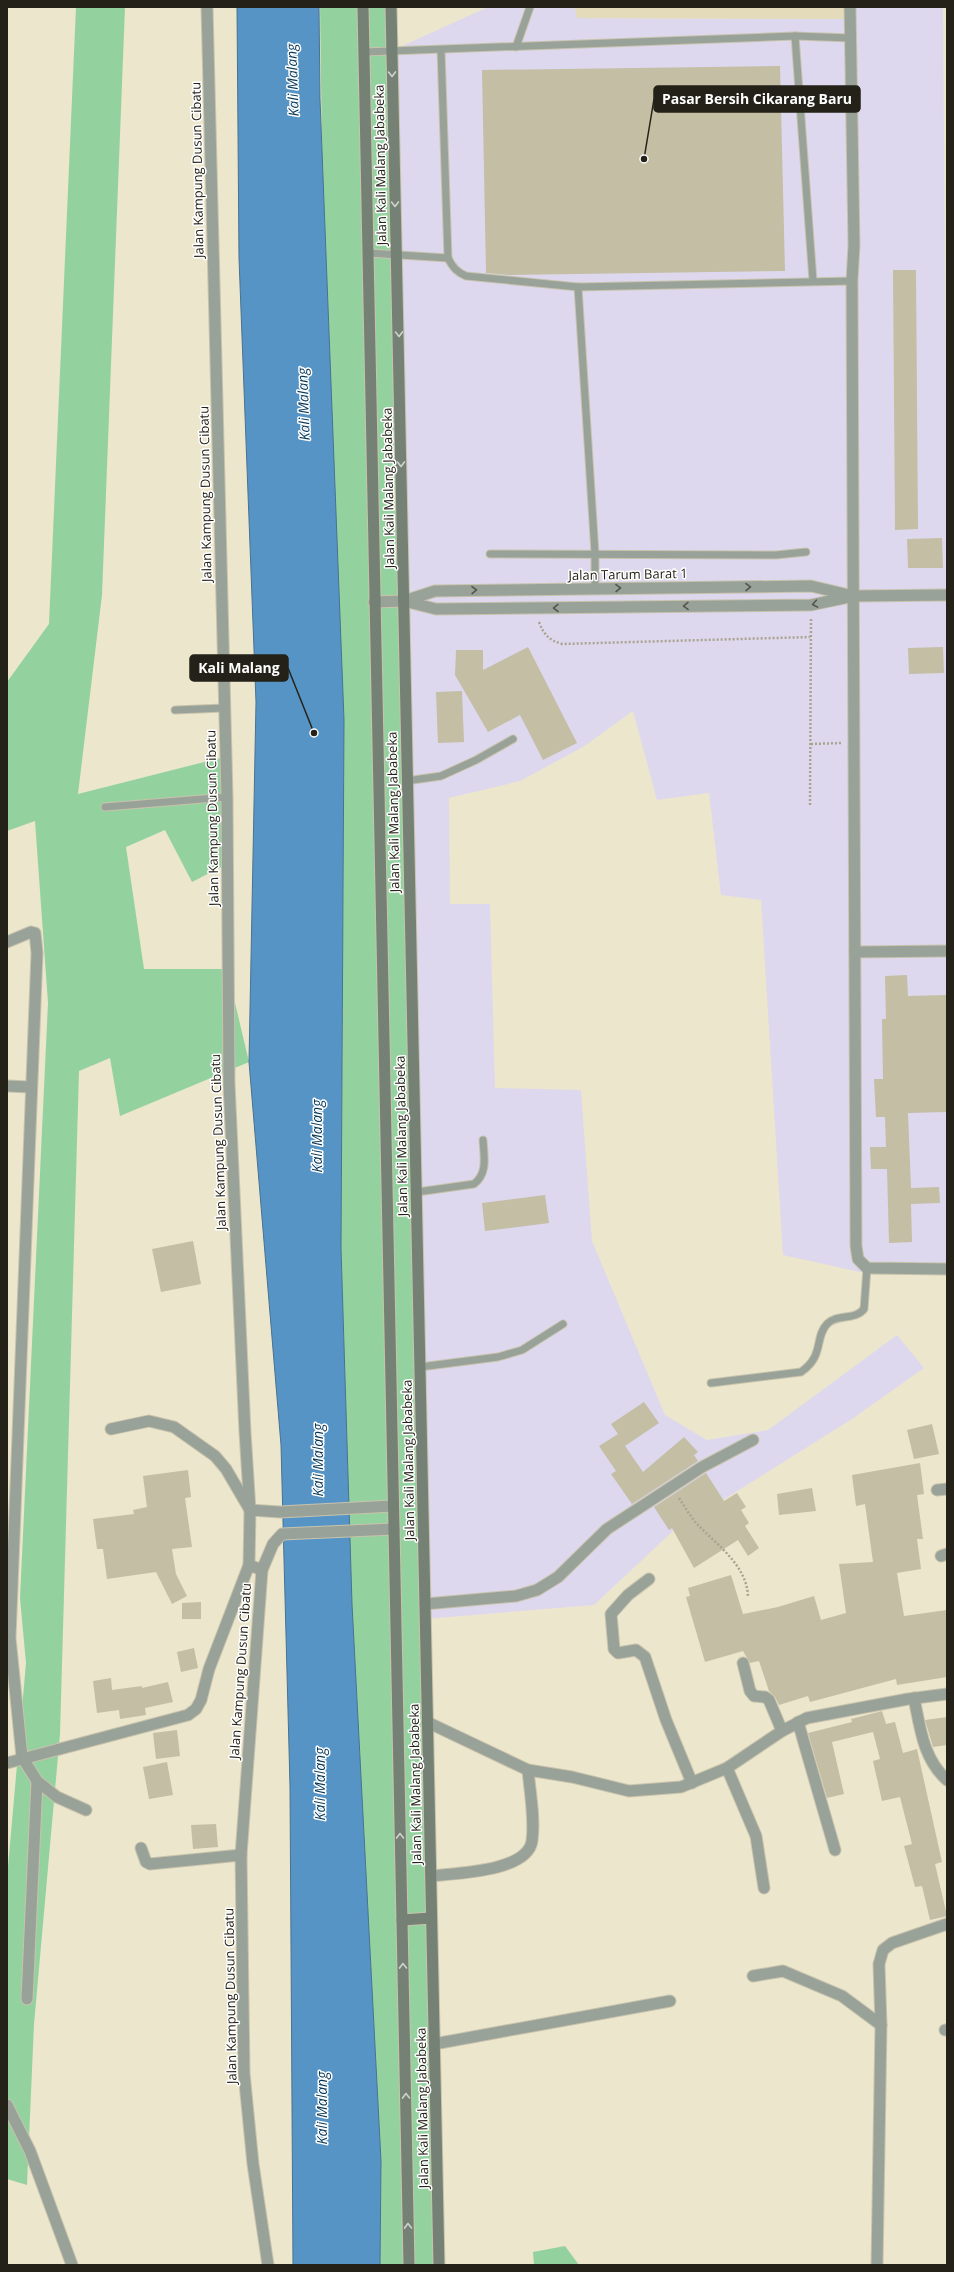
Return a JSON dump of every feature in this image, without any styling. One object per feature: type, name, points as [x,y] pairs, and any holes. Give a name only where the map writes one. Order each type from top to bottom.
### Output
[{"type":"main road","name":"Jalan Kali Malang Jababeka","points":[[363,7],[409,2265]]},
{"type":"main road","name":"Jalan Kali Malang Jababeka","points":[[391,7],[404,601],[406,781],[417,1192],[439,2265]]},
{"type":"main road","points":[[402,1920],[431,1918]]},
{"type":"street","name":"Jalan Kampung Dusun Cibatu","points":[[207,7],[227,797],[229,1083],[250,1510],[249,1565],[262,1570],[240,1855],[244,2073],[253,2164],[268,2265]]},
{"type":"street","points":[[850,7],[854,244],[852,281],[856,1246],[858,1259],[867,1268],[947,1269]]},
{"type":"street","name":"Jalan Tarum Barat 1","points":[[404,601],[435,591],[810,586],[854,596]]},
{"type":"street","name":"Jalan Tarum Barat 1","points":[[374,602],[404,601],[436,609],[811,605],[854,596],[947,595]]},
{"type":"street","points":[[7,942],[31,932],[35,933],[36,1003],[30,1087],[18,1466],[10,1638],[22,1757],[37,1781],[57,1797],[86,1810]]},
{"type":"street","points":[[855,952],[947,951]]},
{"type":"street","points":[[7,1086],[30,1087]]},
{"type":"street","points":[[111,1429],[149,1421],[174,1427],[215,1456],[226,1469],[250,1510],[280,1512],[393,1506]]},
{"type":"street","points":[[425,1604],[516,1596],[536,1590],[558,1577],[608,1529],[702,1467],[753,1440]]},
{"type":"street","points":[[262,1570],[273,1544],[282,1534],[361,1531],[394,1528]]},
{"type":"street","points":[[7,1763],[22,1757],[188,1715],[196,1709],[201,1700],[209,1669],[249,1565]]},
{"type":"street","points":[[649,1579],[628,1595],[611,1614],[614,1649],[618,1653],[636,1650],[645,1657],[666,1720],[692,1783]]},
{"type":"street","points":[[744,1663],[750,1691],[754,1696],[765,1697],[769,1700],[782,1730]]},
{"type":"street","points":[[428,1722],[528,1770],[572,1777],[629,1791],[682,1788],[727,1768],[782,1730],[807,1718],[914,1698],[947,1694]]},
{"type":"street","points":[[914,1698],[924,1745],[939,1773],[947,1780]]},
{"type":"street","points":[[798,1722],[835,1850]]},
{"type":"street","points":[[727,1768],[756,1836],[764,1888]]},
{"type":"street","points":[[431,1876],[478,1871],[512,1862],[525,1855],[532,1841],[528,1770]]},
{"type":"street","points":[[27,1999],[37,1781]]},
{"type":"street","points":[[140,1848],[146,1862],[150,1864],[240,1855]]},
{"type":"street","points":[[877,2265],[881,2025],[879,1964],[883,1950],[892,1944],[947,1924]]},
{"type":"street","points":[[752,1976],[783,1970],[842,1996],[881,2025]]},
{"type":"street","points":[[434,2044],[670,2001]]},
{"type":"street","points":[[7,2104],[30,2151],[72,2265]]},
{"type":"lane","points":[[516,47],[530,7]]},
{"type":"lane","points":[[364,52],[795,36],[851,38]]},
{"type":"lane","points":[[795,36],[813,281]]},
{"type":"lane","points":[[441,50],[448,258],[454,268],[466,276],[578,287],[852,281]]},
{"type":"lane","points":[[368,253],[448,258]]},
{"type":"lane","points":[[578,287],[595,553],[595,589]]},
{"type":"lane","points":[[490,554],[595,553],[776,555],[806,552]]},
{"type":"lane","points":[[175,710],[224,708]]},
{"type":"lane","points":[[406,781],[440,776],[476,760],[513,739]]},
{"type":"lane","points":[[105,808],[227,797]]},
{"type":"lane","points":[[417,1192],[474,1184],[480,1178],[485,1165],[483,1140]]},
{"type":"lane","points":[[711,1383],[801,1372],[810,1366],[818,1354],[821,1337],[827,1324],[839,1318],[853,1317],[860,1314],[864,1309],[867,1268]]},
{"type":"lane","points":[[420,1367],[498,1357],[522,1350],[563,1324]]},
{"type":"path","points":[[810,805],[811,605]]},
{"type":"path","points":[[534,608],[542,631],[550,640],[562,644],[810,636]]},
{"type":"path","points":[[811,744],[854,743]]},
{"type":"path","points":[[688,1512],[739,1568],[746,1580],[748,1598]]},
{"type":"shaded area","points":[[488,7],[575,7],[577,18],[845,19],[846,7],[943,7],[947,530],[947,1274],[860,1272],[783,1255],[761,900],[721,895],[709,793],[657,800],[633,711],[583,747],[520,781],[449,798],[450,904],[490,904],[495,1088],[581,1090],[592,1241],[665,1415],[707,1440],[768,1430],[897,1335],[924,1368],[852,1419],[672,1532],[594,1605],[425,1619],[391,51]]},
{"type":"shaded area","points":[[575,7],[846,7],[845,19],[577,18]]},
{"type":"green space","points":[[76,7],[125,7],[102,595],[78,794],[224,757],[229,863],[192,882],[165,830],[126,847],[144,969],[227,969],[249,1062],[120,1116],[110,1058],[79,1071],[60,1734],[34,2024],[27,2185],[7,2179],[7,1878],[26,1663],[20,1598],[48,1003],[35,821],[7,831],[7,682],[49,624]]},
{"type":"green space","points":[[320,7],[391,7],[439,2265],[380,2265],[381,2161],[351,1589],[341,1248],[344,766],[322,156]]},
{"type":"green space","points":[[565,2246],[579,2265],[534,2265],[533,2252]]},
{"type":"water","points":[[237,7],[319,7],[320,99],[344,720],[341,1248],[352,1604],[381,2161],[380,2265],[293,2265],[290,1786],[281,1445],[249,1062],[256,702],[239,258]]},
{"type":"building","points":[[780,66],[785,271],[509,275],[486,273],[482,70]]},
{"type":"building","points":[[893,270],[916,270],[918,529],[895,530]]},
{"type":"building","points":[[942,538],[943,568],[908,568],[907,539]]},
{"type":"building","points":[[528,647],[577,743],[543,760],[520,715],[488,732],[455,675],[456,650],[483,650],[483,670]]},
{"type":"building","points":[[943,647],[944,673],[909,674],[908,648]]},
{"type":"building","points":[[462,691],[464,742],[438,743],[436,692]]},
{"type":"building","points":[[907,975],[908,996],[947,995],[947,1112],[908,1113],[911,1188],[939,1187],[940,1203],[911,1204],[912,1242],[889,1243],[887,1169],[871,1169],[870,1147],[886,1147],[885,1117],[876,1117],[874,1079],[883,1079],[882,1019],[886,1019],[885,976]]},
{"type":"building","points":[[545,1195],[549,1223],[485,1231],[482,1203]]},
{"type":"building","points":[[193,1241],[201,1284],[161,1292],[152,1249]]},
{"type":"building","points":[[644,1402],[659,1423],[625,1446],[643,1472],[684,1437],[698,1452],[694,1455],[698,1461],[632,1504],[611,1474],[616,1471],[599,1446],[618,1434],[611,1424]]},
{"type":"building","points":[[932,1424],[939,1454],[914,1459],[907,1430]]},
{"type":"building","points":[[920,1463],[924,1494],[917,1495],[923,1539],[917,1539],[921,1569],[897,1573],[904,1616],[947,1610],[947,1677],[897,1685],[896,1679],[810,1702],[808,1696],[779,1705],[775,1697],[769,1691],[759,1661],[750,1663],[743,1651],[705,1662],[686,1597],[690,1596],[688,1588],[731,1575],[743,1614],[778,1607],[814,1596],[821,1620],[846,1613],[839,1564],[873,1562],[865,1504],[856,1506],[852,1475]]},
{"type":"building","points":[[188,1470],[191,1497],[185,1498],[192,1547],[172,1549],[176,1574],[187,1596],[172,1604],[156,1572],[107,1579],[103,1549],[97,1549],[93,1519],[134,1514],[133,1510],[147,1507],[143,1476]]},
{"type":"building","points":[[706,1473],[724,1501],[737,1493],[746,1507],[741,1510],[749,1523],[745,1526],[759,1548],[748,1556],[738,1540],[694,1568],[672,1528],[669,1530],[654,1507]]},
{"type":"building","points":[[812,1488],[816,1511],[779,1515],[777,1494]]},
{"type":"building","points":[[201,1602],[201,1619],[182,1619],[182,1603]]},
{"type":"building","points":[[194,1648],[198,1668],[181,1672],[177,1652]]},
{"type":"building","points":[[111,1678],[112,1690],[142,1686],[142,1688],[168,1682],[173,1702],[145,1708],[146,1715],[120,1719],[119,1710],[97,1713],[93,1681]]},
{"type":"building","points":[[882,1711],[886,1724],[895,1722],[903,1753],[917,1749],[942,1862],[935,1864],[947,1916],[930,1920],[922,1886],[915,1887],[904,1846],[912,1844],[900,1797],[882,1801],[873,1761],[880,1759],[873,1732],[832,1742],[844,1794],[827,1798],[808,1733],[852,1722],[851,1719]]},
{"type":"building","points":[[947,1717],[947,1745],[933,1747],[925,1720]]},
{"type":"building","points":[[177,1730],[180,1756],[156,1759],[153,1733]]},
{"type":"building","points":[[167,1762],[173,1795],[149,1799],[143,1767]]},
{"type":"building","points":[[216,1824],[218,1847],[193,1849],[191,1825]]},
{"type":"place","name":"Pasar Bersih Cikarang Baru","points":[[644,159]]},
{"type":"place","name":"Kali Malang","points":[[314,733]]}]
